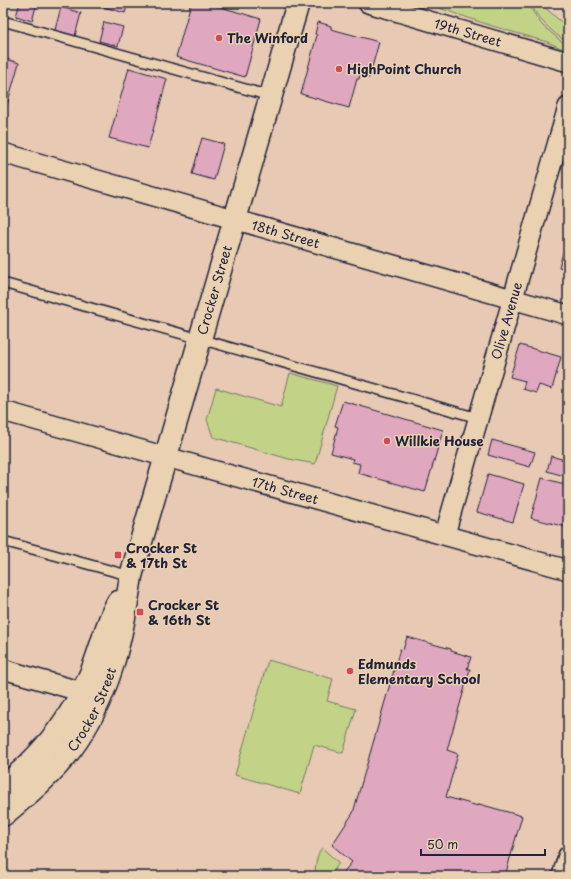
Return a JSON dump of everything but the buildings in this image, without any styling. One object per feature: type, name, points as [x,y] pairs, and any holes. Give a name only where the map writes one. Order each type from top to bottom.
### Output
[{"type":"street","name":"Crocker Street","points":[[3,815],[38,785],[70,750],[82,733],[91,695],[121,635],[131,576],[298,3]]},
{"type":"street","name":"19th Street","points":[[368,3],[568,62]]},
{"type":"street","name":"Olive Avenue","points":[[445,534],[568,107]]},
{"type":"street","name":"18th Street","points":[[3,153],[568,315]]},
{"type":"street","name":"17th Street","points":[[3,411],[445,534],[568,570]]},
{"type":"street","points":[[3,669],[91,695]]},
{"type":"street","name":"Crocker Street","points":[[3,787],[29,765],[91,695]]},
{"type":"street","points":[[562,876],[568,856]]},
{"type":"lane","points":[[3,21],[270,96]]},
{"type":"lane","points":[[3,283],[478,418]]},
{"type":"lane","points":[[3,542],[131,576]]},
{"type":"green space","points":[[424,3],[527,3],[542,25],[568,47],[568,51],[547,42],[489,25]]},
{"type":"green space","points":[[530,3],[540,3],[568,28],[568,43],[546,26]]},
{"type":"green space","points":[[290,373],[337,386],[315,464],[289,459],[213,437],[207,420],[216,388],[281,407]]},
{"type":"green space","points":[[268,660],[333,679],[327,701],[356,709],[343,753],[314,745],[300,794],[235,775]]},
{"type":"green space","points":[[322,848],[339,863],[330,876],[316,876],[316,861]]},
{"type":"place","name":"The Winford","points":[[219,38]]},
{"type":"place","name":"HighPoint Church","points":[[339,69]]},
{"type":"place","name":"Willkie House","points":[[387,441]]},
{"type":"place","name":"Crocker St & 17th St","points":[[118,555]]},
{"type":"place","name":"Crocker St & 16th St","points":[[140,612]]},
{"type":"place","name":"Edmunds Elementary School","points":[[350,671]]}]
